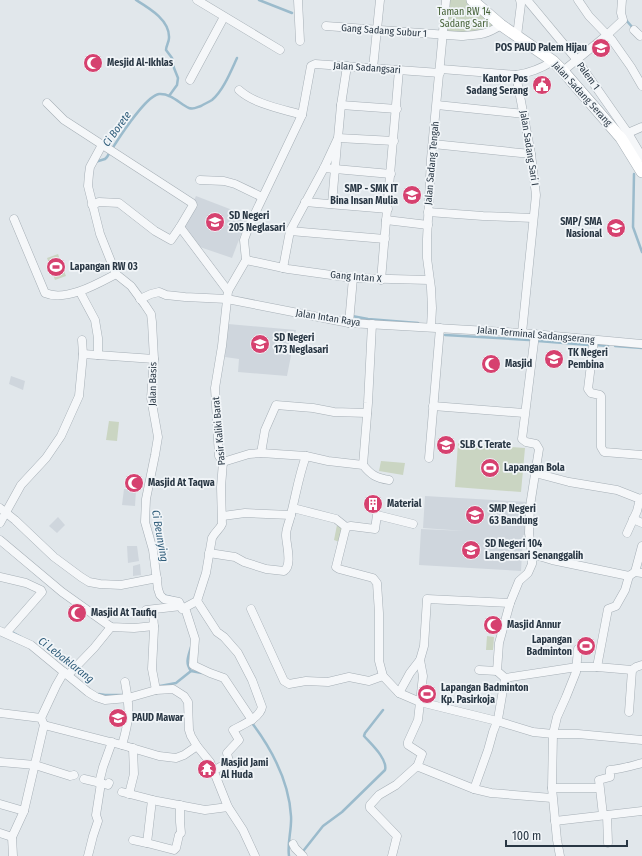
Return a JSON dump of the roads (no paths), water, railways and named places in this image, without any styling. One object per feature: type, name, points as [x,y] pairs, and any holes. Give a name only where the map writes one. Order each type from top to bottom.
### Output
[{"type":"main road","name":"Jalan Sadang Serang","points":[[472,0],[501,25],[553,61],[563,71],[621,138],[642,172]]},
{"type":"street","points":[[197,0],[280,50]]},
{"type":"street","points":[[298,0],[300,41]]},
{"type":"street","points":[[373,68],[380,0]]},
{"type":"street","name":"Jalan Sadang Tengah","points":[[431,327],[432,308],[427,258],[428,212],[446,0]]},
{"type":"street","points":[[517,36],[521,4],[520,0]]},
{"type":"street","name":"Palem 1","points":[[527,0],[577,60],[628,133],[642,157]]},
{"type":"street","points":[[578,0],[589,16],[631,67],[642,86]]},
{"type":"street","points":[[563,71],[607,36],[623,20],[621,13],[622,0]]},
{"type":"street","points":[[190,80],[224,17]]},
{"type":"street","name":"Gang Sadang Subur 1","points":[[326,26],[475,36],[490,32],[501,25]]},
{"type":"street","points":[[516,75],[525,74],[553,61]]},
{"type":"street","name":"Jalan Sadangsari","points":[[302,115],[312,64],[399,70],[516,75]]},
{"type":"street","points":[[332,204],[341,105],[347,66]]},
{"type":"street","points":[[381,280],[397,109],[399,70]]},
{"type":"street","name":"Jalan Sadang Sari I","points":[[516,75],[531,154],[536,195],[522,333]]},
{"type":"street","points":[[180,227],[227,295],[246,260],[244,240],[249,226],[302,115],[253,100],[238,90]]},
{"type":"street","points":[[47,103],[64,120],[193,205],[172,239],[169,239],[155,231],[120,203],[94,204]]},
{"type":"street","points":[[341,105],[397,109]]},
{"type":"street","points":[[437,105],[524,114]]},
{"type":"street","points":[[628,133],[642,127]]},
{"type":"street","points":[[338,138],[394,141]]},
{"type":"street","points":[[283,268],[290,231],[324,168],[338,138]]},
{"type":"street","points":[[433,144],[531,154]]},
{"type":"street","name":"Jalan Basis","points":[[107,148],[94,161],[88,174],[88,186],[94,204],[100,234],[116,274],[131,286],[151,314],[154,359],[151,398],[158,437],[144,512],[145,522],[155,561],[160,595],[164,599],[179,602],[183,608]]},
{"type":"street","points":[[324,168],[391,174]]},
{"type":"street","points":[[200,180],[229,182],[262,197]]},
{"type":"street","points":[[306,202],[388,209]]},
{"type":"street","points":[[428,212],[533,218]]},
{"type":"street","points":[[14,219],[44,293],[56,295],[80,292],[116,274]]},
{"type":"street","points":[[386,220],[428,225]]},
{"type":"street","points":[[290,231],[385,239]]},
{"type":"street","name":"Gang Intan X","points":[[246,260],[283,268],[352,278],[381,280],[429,280]]},
{"type":"street","points":[[349,323],[352,278]]},
{"type":"street","points":[[80,292],[95,320],[98,338],[98,355]]},
{"type":"street","name":"Jalan Intan Raya","points":[[140,299],[159,292],[178,296],[227,295],[349,323],[431,327]]},
{"type":"street","name":"Pasir Kaliki Barat","points":[[223,516],[223,462],[219,456],[215,388],[227,295]]},
{"type":"street","points":[[362,466],[367,413],[372,324]]},
{"type":"street","name":"Jalan Terminal Sadangserang","points":[[431,327],[535,334],[642,344]]},
{"type":"street","points":[[428,458],[440,328]]},
{"type":"street","points":[[497,671],[499,643],[510,603],[519,581],[528,573],[530,569],[532,554],[529,533],[531,498],[539,449],[536,444],[526,442],[522,439],[524,413],[535,334]]},
{"type":"street","points":[[0,523],[3,510],[21,485],[46,458],[61,436],[79,396],[83,354],[82,340]]},
{"type":"street","points":[[594,340],[588,389],[591,394],[601,396],[601,447],[604,452],[642,455]]},
{"type":"street","points":[[83,354],[154,359]]},
{"type":"street","points":[[261,453],[266,430],[276,405],[313,408],[334,412],[367,413]]},
{"type":"street","points":[[433,406],[524,413]]},
{"type":"street","points":[[223,462],[249,454],[261,453],[306,456],[362,466],[370,475],[380,479],[389,480]]},
{"type":"street","points":[[209,553],[235,557],[244,562],[266,569],[287,570],[288,557],[286,534],[300,472],[306,456]]},
{"type":"street","points":[[535,473],[569,482],[617,490],[641,499],[627,533]]},
{"type":"street","points":[[3,510],[54,557],[89,582],[100,584],[121,584],[157,578]]},
{"type":"street","points":[[156,688],[152,669],[154,626],[150,610],[183,608],[197,601],[206,573],[212,538],[214,533],[220,529],[223,516],[245,513],[292,511],[336,519],[346,527],[351,526],[375,529],[377,515],[412,524]]},
{"type":"street","points":[[633,519],[642,523]]},
{"type":"street","points":[[346,527],[336,567],[373,578],[377,583],[379,613],[378,661],[383,676],[399,693],[420,702],[497,721],[533,732],[578,734],[642,740]]},
{"type":"street","points":[[0,542],[62,592],[111,627],[134,628],[154,626]]},
{"type":"street","points":[[596,666],[608,609],[616,606],[635,574],[642,546]]},
{"type":"street","points":[[532,554],[552,560],[635,574]]},
{"type":"street","points":[[0,577],[26,583],[41,590],[42,592],[6,631],[31,644],[68,673],[88,692],[105,700],[156,688],[173,689],[184,696],[188,702],[189,730],[197,746],[210,762],[228,807],[243,830],[255,856]]},
{"type":"street","points":[[399,693],[410,673],[420,660],[424,646],[427,620],[427,599],[510,603]]},
{"type":"street","points":[[197,601],[217,632],[224,637],[238,653],[252,680],[262,708],[252,720],[233,730],[239,740],[227,753],[229,762],[214,771]]},
{"type":"street","points":[[183,608],[195,639],[193,665],[224,678],[252,720]]},
{"type":"street","points":[[251,609],[284,681],[289,684],[306,681],[328,682],[349,677],[369,681],[383,676]]},
{"type":"street","points":[[13,856],[12,837],[24,811],[43,722],[56,686],[94,648],[111,627]]},
{"type":"street","points":[[560,856],[552,798],[553,734],[556,721],[577,667],[578,650]]},
{"type":"street","points":[[392,856],[397,836],[370,808],[370,805],[379,795],[396,785],[417,767],[422,754],[408,745],[416,726],[420,702],[423,676],[420,660]]},
{"type":"street","points":[[479,670],[497,671],[505,678],[577,667],[596,666],[632,670],[642,665]]},
{"type":"street","points":[[629,712],[632,670]]},
{"type":"street","points":[[474,789],[497,721],[505,678]]},
{"type":"street","points":[[122,745],[128,724],[129,709],[125,682]]},
{"type":"street","points":[[0,713],[43,722],[160,756],[176,758],[197,746]]},
{"type":"street","points":[[88,856],[98,821],[96,815],[103,783],[103,767],[112,742]]},
{"type":"street","points":[[133,748],[134,774],[125,793],[152,800],[205,810],[228,807]]},
{"type":"street","points":[[0,762],[35,765],[70,776],[74,775]]},
{"type":"street","points":[[608,843],[599,780],[610,777],[610,770],[623,769],[627,766],[642,763]]},
{"type":"street","points":[[417,767],[474,789],[492,793],[552,798]]},
{"type":"street","points":[[84,779],[103,783]]},
{"type":"street","points":[[552,788],[599,788]]},
{"type":"street","points":[[147,843],[152,800]]},
{"type":"street","points":[[0,804],[24,811]]},
{"type":"street","points":[[133,840],[147,843],[175,853],[179,835],[181,833],[180,805]]},
{"type":"street","points":[[555,821],[642,810]]},
{"type":"street","points":[[0,833],[12,837]]},
{"type":"street","points":[[293,844],[294,848],[303,856]]},
{"type":"waterway","points":[[136,0],[158,15],[166,26],[169,40],[166,50],[172,58],[178,78],[177,85],[169,96]]},
{"type":"waterway","points":[[259,0],[292,13]]},
{"type":"waterway","points":[[626,20],[633,28]]},
{"type":"waterway","name":"Ci Borete","points":[[95,162],[107,157],[131,121],[153,97],[159,94],[167,95],[192,109],[212,100],[223,86],[237,58]]},
{"type":"waterway","points":[[634,174],[633,227],[642,252]]},
{"type":"waterway","points":[[352,316],[368,319],[418,323]]},
{"type":"waterway","points":[[445,335],[529,340]]},
{"type":"waterway","points":[[538,341],[589,345]]},
{"type":"waterway","points":[[596,345],[608,346]]},
{"type":"waterway","points":[[615,346],[642,348]]},
{"type":"waterway","name":"Ci Beunying","points":[[163,595],[174,598]]},
{"type":"waterway","name":"Ci Lebaklarang","points":[[10,631],[21,637]]},
{"type":"waterway","name":"Ci Beunying","points":[[191,647],[188,660],[189,668],[191,671],[202,673]]},
{"type":"waterway","name":"Ci Lebaklarang","points":[[160,686],[176,683],[191,671]]},
{"type":"waterway","name":"Ci Lebaklarang","points":[[99,694],[122,695]]},
{"type":"waterway","points":[[304,850],[323,826],[342,812],[385,770],[384,761],[381,756],[364,736],[383,710]]},
{"type":"waterway","name":"Ci Beunying","points":[[252,723],[267,744],[279,767],[287,791],[291,816],[289,856]]},
{"type":"place","name":"POS PAUD Palem Hijau","points":[[601,48]]},
{"type":"place","name":"Mesjid Al-Ikhlas","points":[[93,63]]},
{"type":"place","name":"Kantor Pos Sadang Serang","points":[[542,85]]},
{"type":"place","name":"SMP - SMK IT Bina Insan Mulia","points":[[412,195]]},
{"type":"place","name":"SD Negeri 205 Neglasari","points":[[215,222]]},
{"type":"place","name":"SMP/ SMA Nasional","points":[[616,228]]},
{"type":"place","name":"Lapangan RW 03","points":[[56,267]]},
{"type":"place","name":"SD Negeri 173 Neglasari","points":[[260,344]]},
{"type":"place","name":"TK Negeri Pembina","points":[[554,359]]},
{"type":"place","name":"Masjid","points":[[491,364]]},
{"type":"place","name":"SLB C Terate","points":[[446,445]]},
{"type":"place","name":"Lapangan Bola","points":[[490,468]]},
{"type":"place","name":"Masjid At Taqwa","points":[[134,483]]},
{"type":"place","name":"Material","points":[[373,504]]},
{"type":"place","name":"SMP Negeri 63 Bandung","points":[[475,515]]},
{"type":"place","name":"SD Negeri 104 Langensari Senanggalih","points":[[471,550]]},
{"type":"place","name":"Masjid At Taufiq","points":[[77,613]]},
{"type":"place","name":"Masjid Annur","points":[[493,625]]},
{"type":"place","name":"Lapangan Badminton","points":[[586,646]]},
{"type":"place","name":"Lapangan Badminton Kp. Pasirkoja","points":[[427,694]]},
{"type":"place","name":"PAUD Mawar","points":[[118,718]]},
{"type":"place","name":"Masjid Jami Al Huda","points":[[207,769]]},
{"type":"park label","name":"Taman RW 14 Sadang Sari","points":[[464,18]]}]
